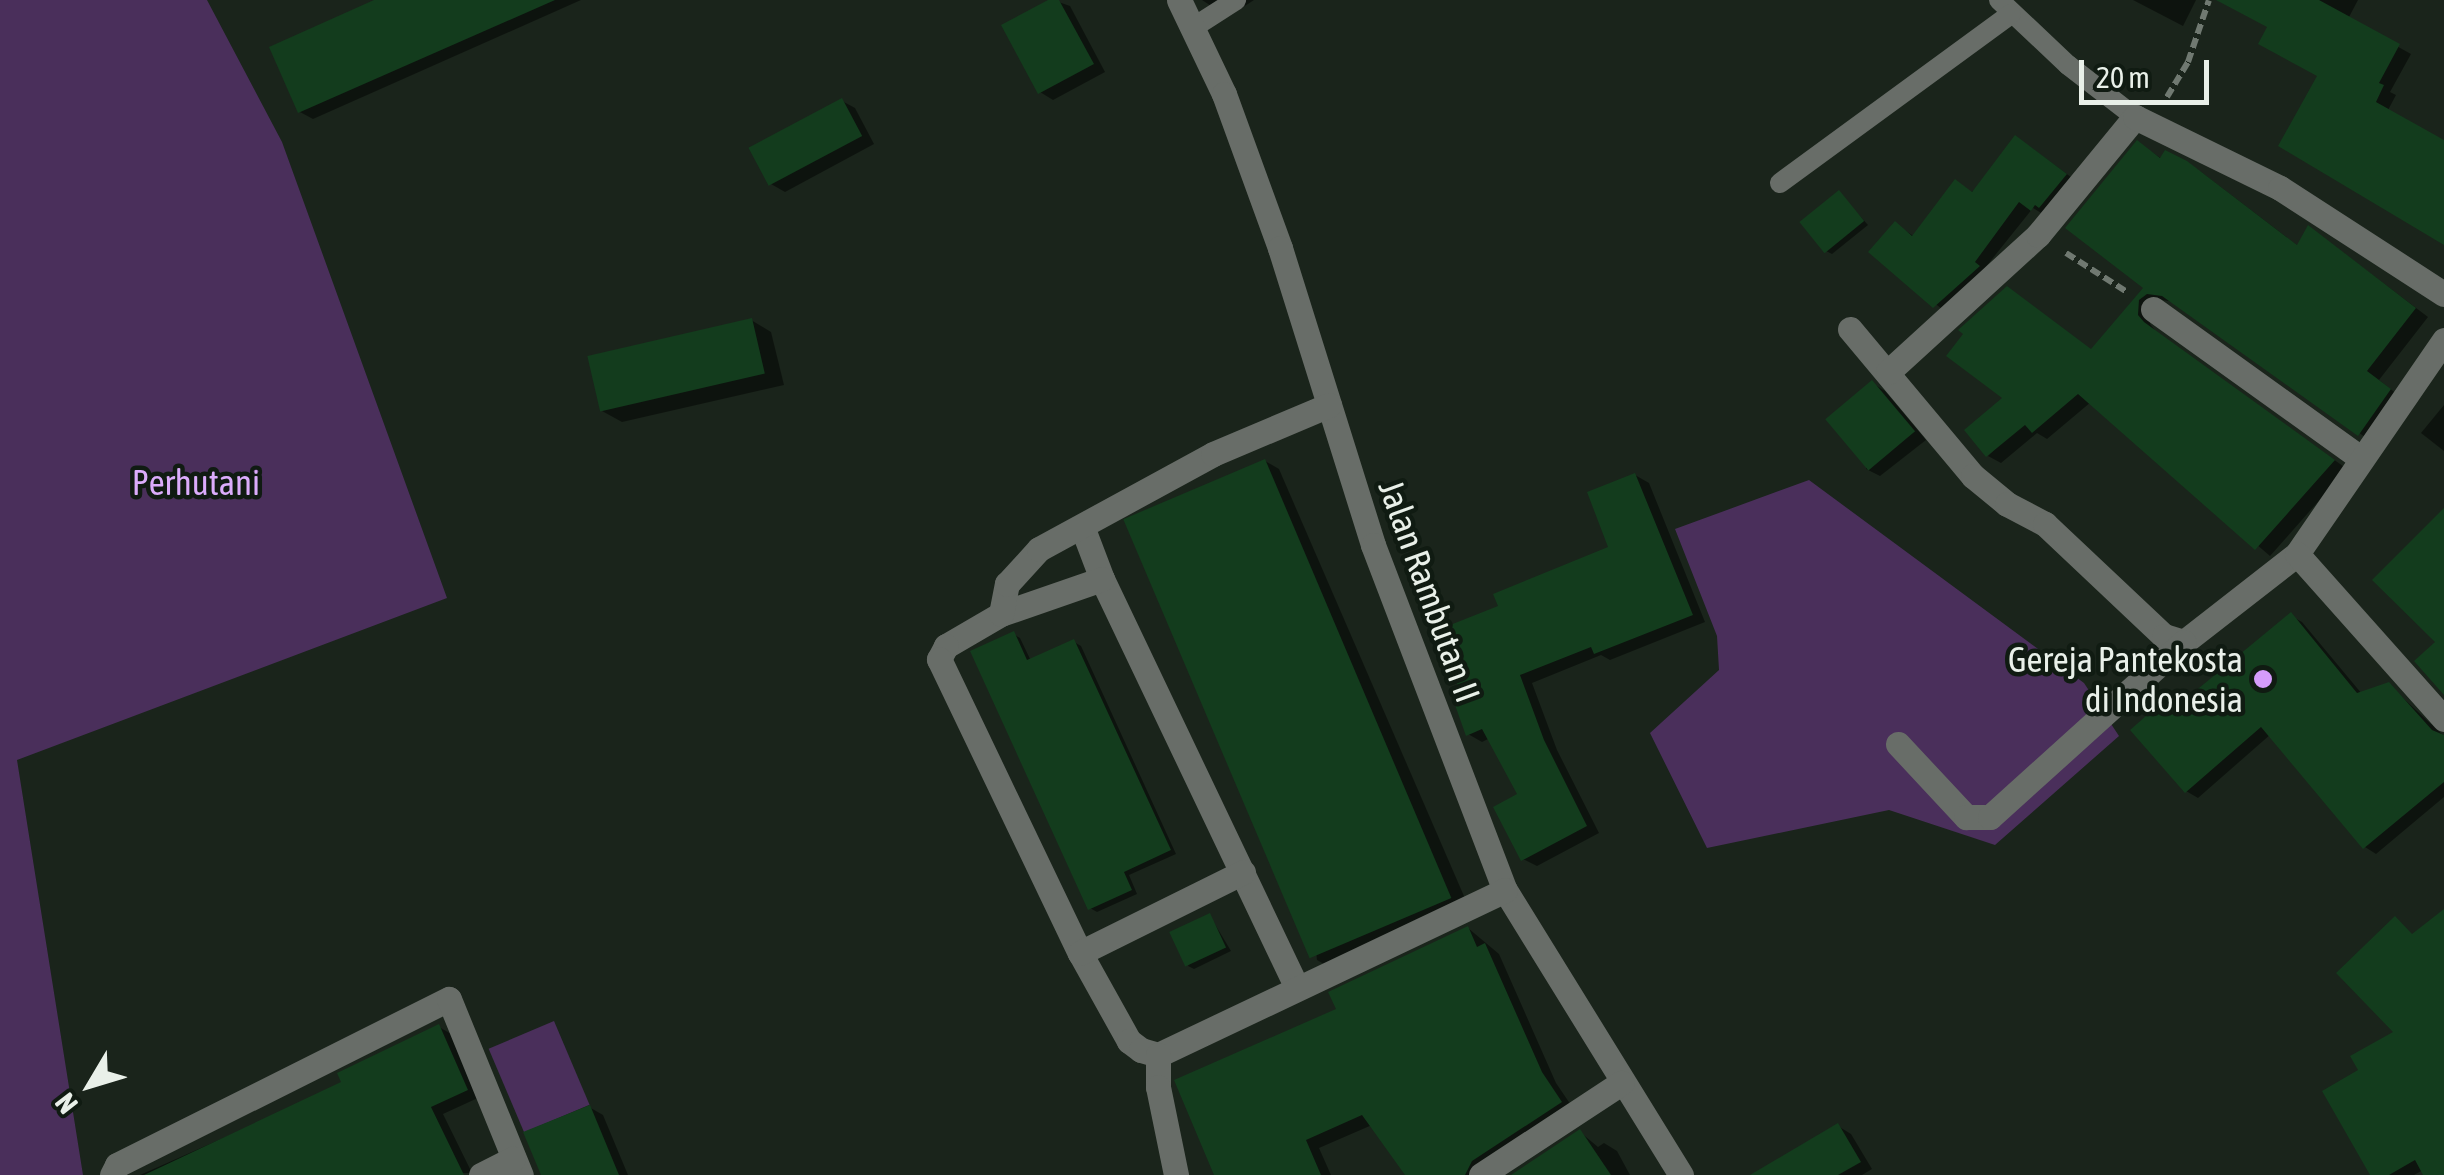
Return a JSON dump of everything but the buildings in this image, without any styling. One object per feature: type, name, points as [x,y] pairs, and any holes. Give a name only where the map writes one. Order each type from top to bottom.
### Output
[{"type":"street","name":"Jalan Rambutan II","points":[[1179,0],[1194,27],[1280,248],[1373,545],[1505,890],[1680,1175]]},
{"type":"street","points":[[1888,372],[2038,235],[2142,119],[2280,188],[2444,294]]},
{"type":"street","points":[[2153,308],[2362,458]]},
{"type":"street","points":[[1850,329],[1973,476],[2007,504],[2045,524],[2146,624],[2184,642]]},
{"type":"street","points":[[1898,744],[1966,817],[1990,818],[2184,642],[2296,554],[2444,340]]},
{"type":"street","points":[[1001,614],[1007,584],[1038,548],[1083,528],[1213,454],[1328,404]]},
{"type":"street","points":[[1083,528],[1102,579],[1296,986]]},
{"type":"street","points":[[2296,554],[2444,719]]},
{"type":"street","points":[[1102,579],[1001,614],[946,646],[939,659],[1080,953],[1129,1040],[1158,1055]]},
{"type":"street","points":[[1080,953],[1243,872]]},
{"type":"street","points":[[1158,1055],[1296,986],[1505,890]]},
{"type":"street","points":[[115,1170],[449,999],[517,1167],[481,1175]]},
{"type":"street","points":[[1158,1055],[1158,1087],[1176,1175]]},
{"type":"street","points":[[1481,1175],[1621,1083]]},
{"type":"lane","points":[[1194,27],[1236,0]]},
{"type":"lane","points":[[1780,184],[2005,7],[2142,119]]},
{"type":"path","points":[[2142,119],[2188,62],[2209,0]]},
{"type":"path","points":[[2038,235],[2153,308]]},
{"type":"green space","name":"Perhutani","points":[[0,0],[207,0],[282,142],[447,598],[17,760],[83,1175],[0,1175]]},
{"type":"green space","points":[[1809,480],[2084,683],[2119,736],[1995,845],[1889,810],[1707,848],[1650,733],[1719,670],[1717,636],[1675,529]]},
{"type":"green space","points":[[554,1021],[590,1105],[524,1133],[489,1049]]},
{"type":"place","name":"Gereja Pantekosta di Indonesia","points":[[2263,679]]}]
